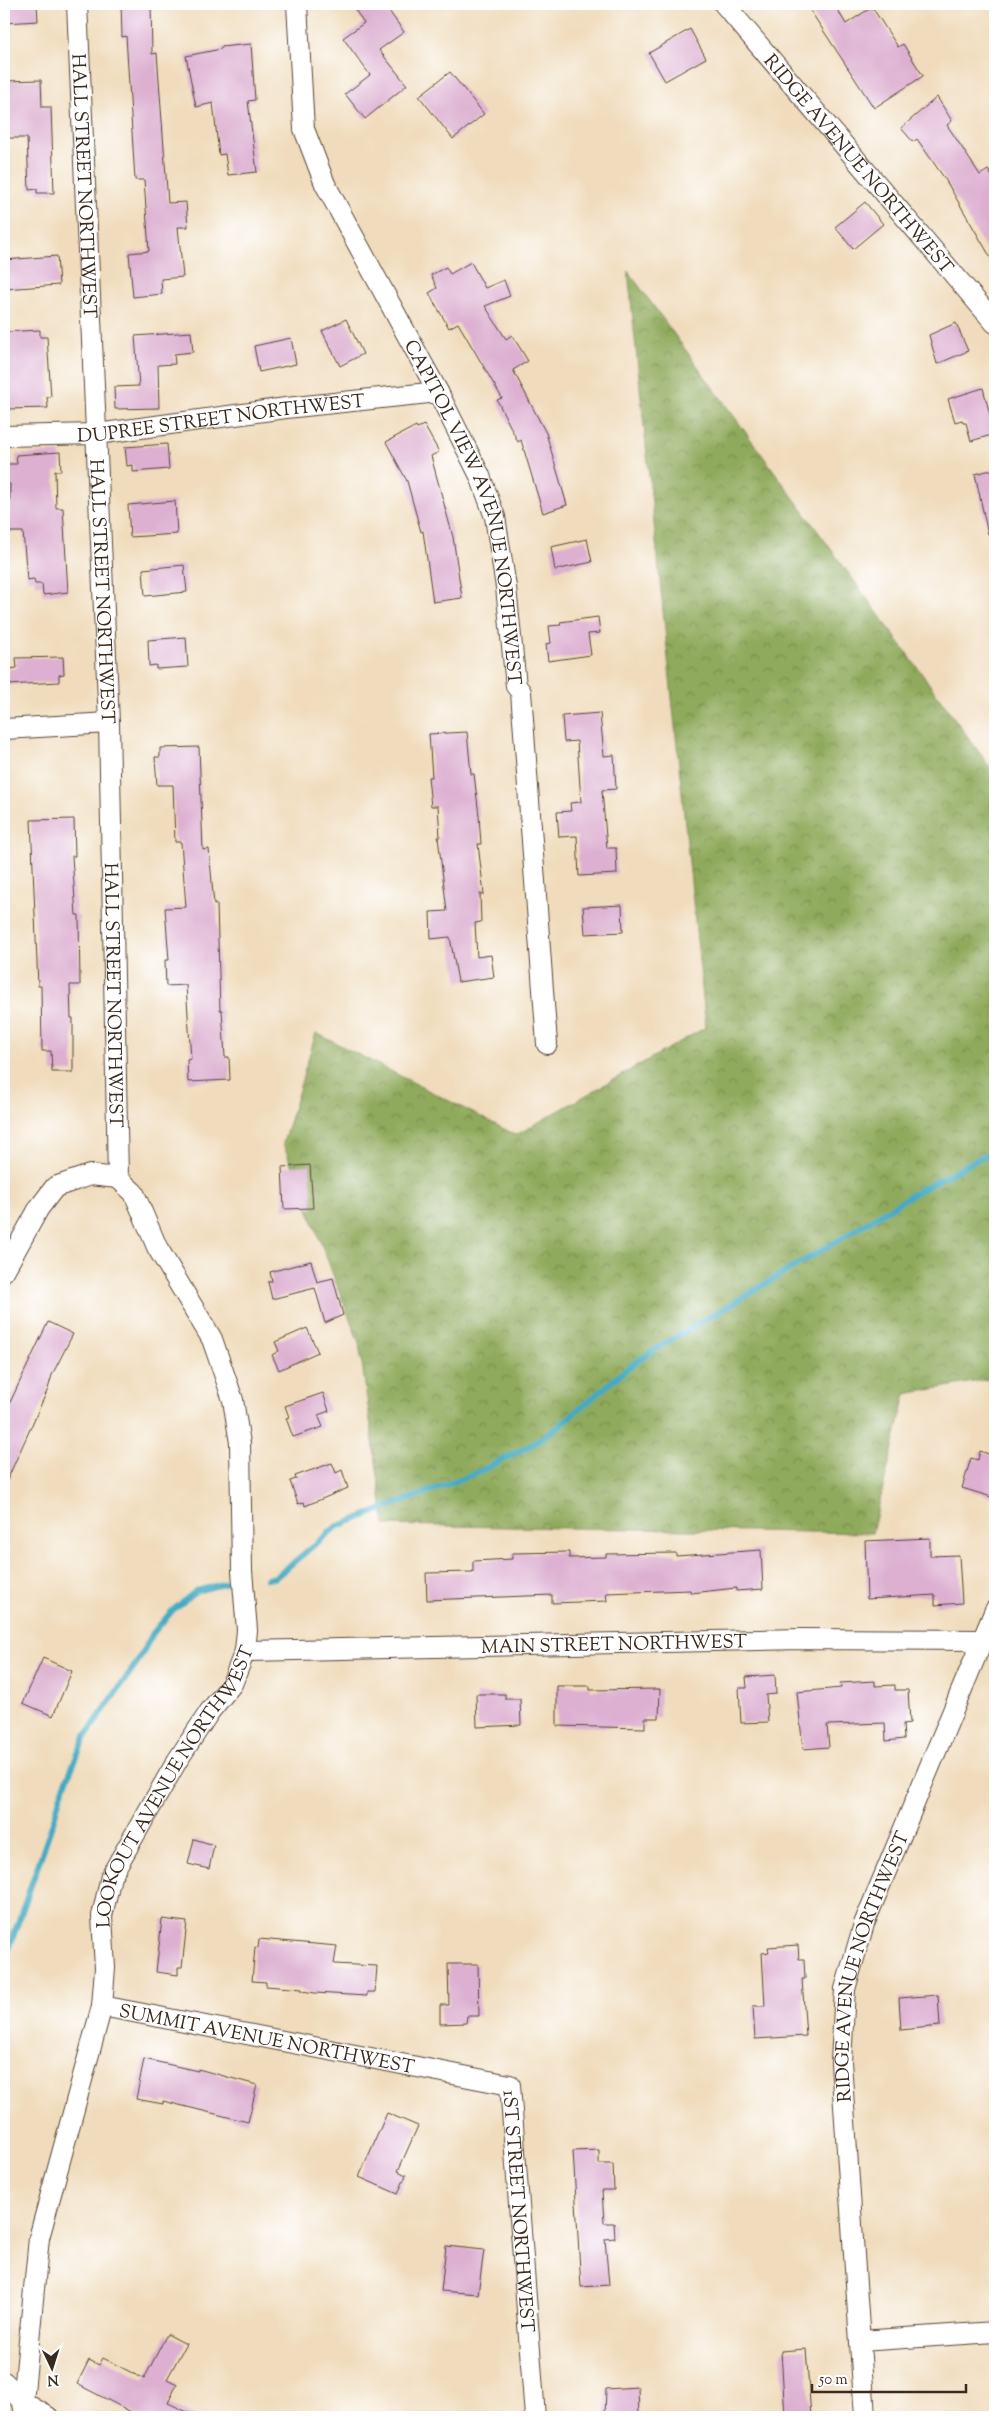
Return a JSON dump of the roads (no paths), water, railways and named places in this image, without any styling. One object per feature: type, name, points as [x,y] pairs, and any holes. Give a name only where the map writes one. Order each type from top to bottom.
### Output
[{"type":"street","name":"HALL STREET NORTHWEST","points":[[77,4],[109,723],[118,1178]]},
{"type":"street","name":"CAPITOL VIEW AVENUE NORTHWEST","points":[[297,4],[304,129],[325,184],[438,392],[480,476],[495,517],[506,587],[516,686],[521,692],[547,1044]]},
{"type":"street","name":"RIDGE AVENUE NORTHWEST","points":[[724,4],[995,323]]},
{"type":"street","name":"DUPREE STREET NORTHWEST","points":[[4,436],[97,434],[286,408],[438,392]]},
{"type":"street","points":[[4,729],[109,723]]},
{"type":"street","points":[[4,1271],[38,1208],[55,1187],[90,1175],[118,1178]]},
{"type":"street","name":"LOOKOUT AVENUE NORTHWEST","points":[[24,2410],[39,2238],[102,2006],[105,1968],[102,1916],[112,1876],[178,1761],[210,1711],[232,1684],[245,1651],[247,1630],[242,1571],[240,1442],[234,1400],[212,1339],[158,1247],[134,1193],[118,1178]]},
{"type":"street","name":"RIDGE AVENUE NORTHWEST","points":[[865,2417],[841,2062],[845,1989],[864,1924],[995,1610]]},
{"type":"street","name":"MAIN STREET NORTHWEST","points":[[245,1651],[792,1640],[983,1640]]},
{"type":"street","name":"SUMMIT AVENUE NORTHWEST","points":[[102,2006],[432,2070]]},
{"type":"street","name":"1ST STREET NORTHWEST","points":[[432,2070],[510,2085],[535,2417]]},
{"type":"street","points":[[860,2341],[995,2332]]},
{"type":"street","points":[[4,2382],[24,2410],[48,2417]]},
{"type":"waterway","points":[[267,1579],[276,1577],[336,1527],[479,1472],[533,1444],[558,1427],[629,1367],[654,1350],[916,1192],[995,1150]]},
{"type":"waterway","points":[[4,1963],[61,1794],[85,1737],[138,1661],[153,1633],[172,1611],[196,1591],[227,1583]]}]
